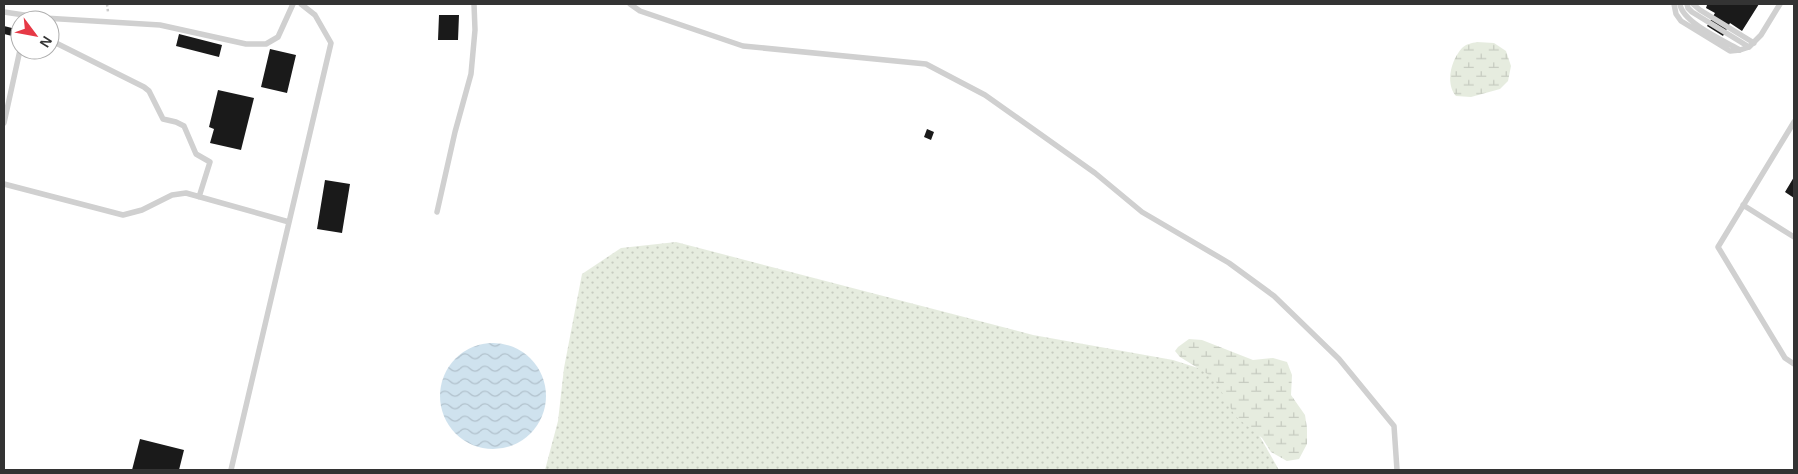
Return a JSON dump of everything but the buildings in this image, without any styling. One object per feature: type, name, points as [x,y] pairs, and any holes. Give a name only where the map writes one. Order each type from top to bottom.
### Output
[{"type":"lane","points":[[4,12],[44,18],[160,25],[246,44],[266,44],[278,36],[294,4]]},
{"type":"lane","points":[[231,470],[331,43],[315,15],[301,4]]},
{"type":"lane","points":[[437,212],[455,132],[471,74],[475,30],[474,4]]},
{"type":"lane","points":[[630,4],[640,11],[742,46],[926,64],[985,95],[1095,173],[1142,212],[1229,263],[1274,296],[1339,359],[1394,426],[1397,470]]},
{"type":"lane","points":[[1674,4],[1676,14],[1681,21],[1730,51],[1740,50],[1752,45],[1761,35],[1780,4]]},
{"type":"lane","points":[[1680,4],[1680,8],[1686,17],[1740,50]]},
{"type":"lane","points":[[1686,4],[1692,12],[1752,45]]},
{"type":"lane","points":[[1693,4],[1752,45]]},
{"type":"lane","points":[[60,45],[144,86],[149,91],[163,119],[184,126],[196,154],[210,162],[199,197]]},
{"type":"lane","points":[[4,123],[18,60]]},
{"type":"lane","points":[[1794,122],[1718,247],[1785,358],[1794,364]]},
{"type":"lane","points":[[4,184],[123,215],[142,210],[172,195],[186,193],[289,222]]},
{"type":"lane","points":[[1744,205],[1794,237]]},
{"type":"green space","points":[[1477,42],[1494,43],[1506,51],[1511,66],[1508,81],[1500,89],[1471,97],[1456,96],[1450,78],[1452,65],[1462,48]]},
{"type":"green space","points":[[676,242],[1033,335],[1173,360],[1220,375],[1243,407],[1279,470],[545,470],[558,421],[564,368],[582,274],[621,248]]},
{"type":"green space","points":[[1189,339],[1202,340],[1253,360],[1273,358],[1287,362],[1292,375],[1291,395],[1305,415],[1307,428],[1307,444],[1299,459],[1287,461],[1271,452],[1262,438],[1235,416],[1214,378],[1180,357],[1175,351]]},
{"type":"water","points":[[493,343],[513,347],[530,359],[542,376],[546,396],[542,416],[530,433],[513,445],[493,449],[473,445],[456,433],[444,416],[440,396],[444,376],[456,359],[473,347]]}]
